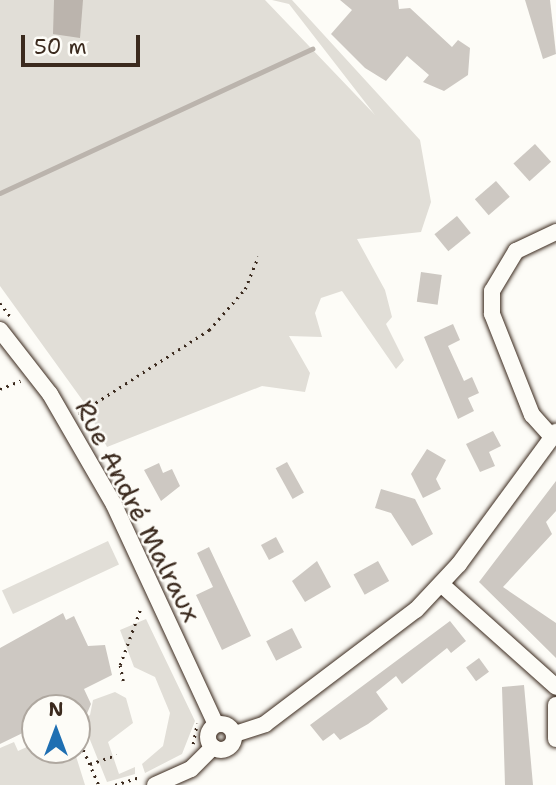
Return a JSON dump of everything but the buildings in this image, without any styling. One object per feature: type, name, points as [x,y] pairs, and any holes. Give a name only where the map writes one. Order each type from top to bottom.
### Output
[{"type":"street","points":[[155,785],[191,769],[213,747],[228,748],[234,734],[265,724],[352,663],[441,584],[554,434],[532,415],[492,314],[492,291],[516,251],[556,232]]},
{"type":"street","name":"Rue André Malraux","points":[[0,330],[35,373],[66,420],[114,505],[216,724]]},
{"type":"street","points":[[441,584],[556,687]]},
{"type":"street","points":[[556,705],[556,739]]},
{"type":"street","points":[[213,747],[208,735],[216,724],[228,725],[234,734]]},
{"type":"path","points":[[66,420],[209,330],[245,289],[258,256]]},
{"type":"path","points":[[0,389],[35,373]]},
{"type":"path","points":[[123,681],[120,665],[140,610]]},
{"type":"path","points":[[189,749],[196,710]]},
{"type":"path","points":[[91,764],[116,755]]},
{"type":"path","points":[[90,764],[99,785]]},
{"type":"shaded area","points":[[0,0],[265,0],[375,115],[289,4],[272,0],[292,0],[420,140],[431,202],[421,232],[357,239],[385,290],[392,317],[386,324],[404,360],[396,369],[342,291],[321,298],[315,313],[322,337],[289,336],[310,373],[305,392],[262,386],[107,447],[83,401],[0,286]]},
{"type":"shaded area","points":[[54,0],[83,0],[80,38],[53,34]]},
{"type":"shaded area","points":[[108,541],[119,565],[13,614],[2,590]]},
{"type":"shaded area","points":[[146,619],[195,721],[182,754],[145,773],[142,764],[163,746],[170,713],[155,677],[134,667],[120,630]]},
{"type":"shaded area","points":[[115,692],[126,698],[133,723],[108,742],[119,774],[135,767],[135,774],[107,782],[91,742],[93,700]]},
{"type":"shaded area","points":[[14,742],[18,751],[21,750],[21,764],[78,764],[85,785],[0,785],[0,748]]},
{"type":"waterway","points":[[0,193],[312,49]]}]
